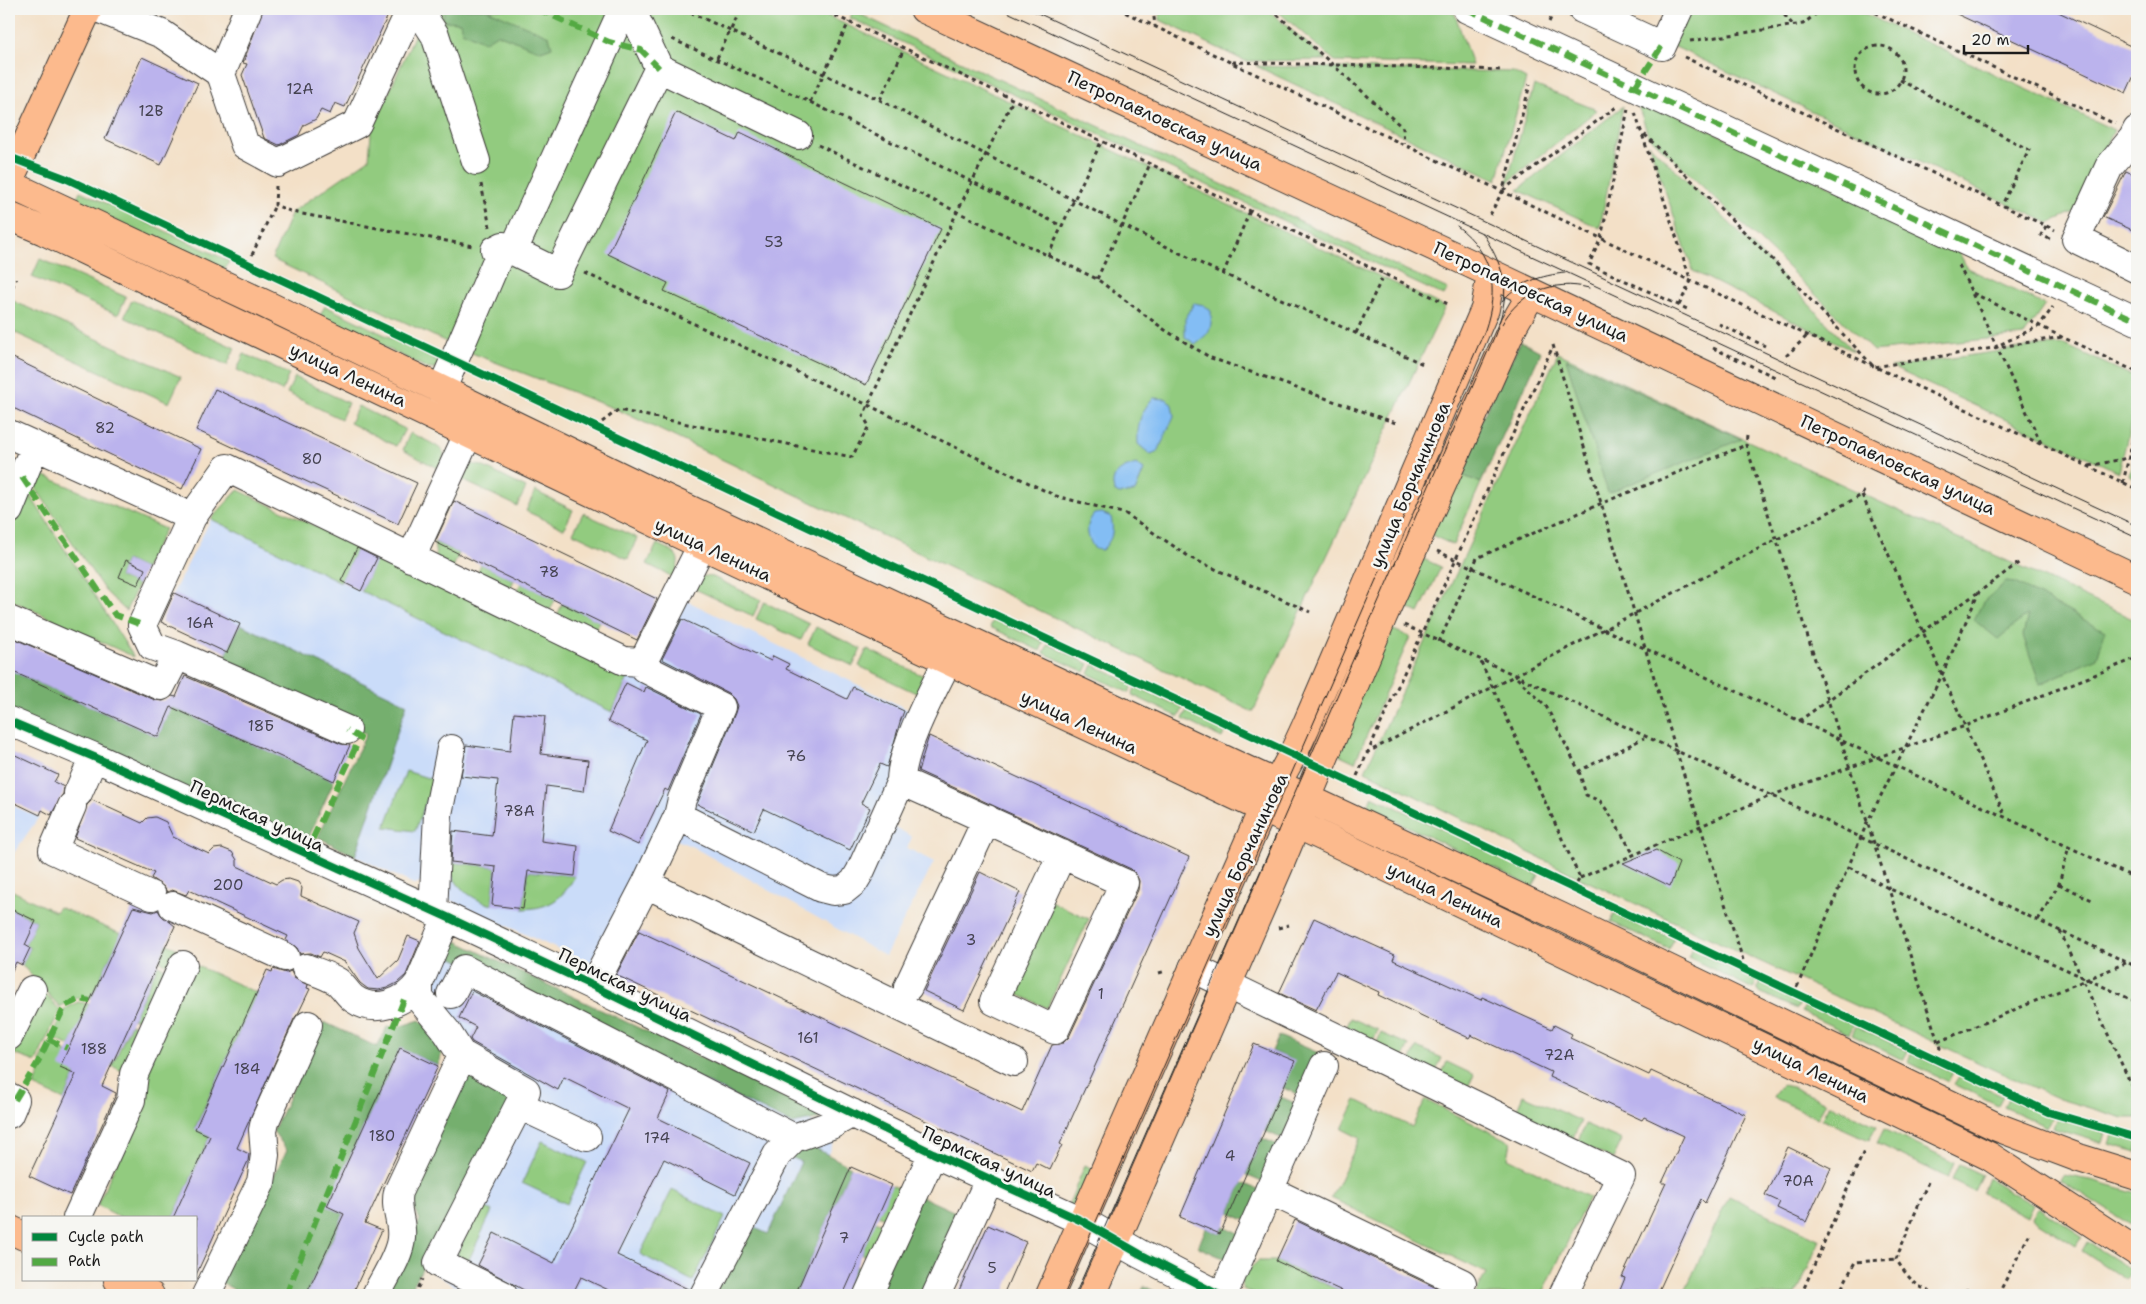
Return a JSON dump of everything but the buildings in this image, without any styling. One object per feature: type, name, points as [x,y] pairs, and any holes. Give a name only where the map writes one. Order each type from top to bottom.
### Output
[{"type":"main road","points":[[9,183],[88,9]]},
{"type":"main road","name":"Петропавловская улица","points":[[924,9],[1532,293],[2137,579]]},
{"type":"main road","name":"улица Ленина","points":[[9,183],[269,306],[692,511],[1307,798],[1997,1127],[2079,1158],[2137,1176]]},
{"type":"main road","name":"улица Ленина","points":[[9,216],[469,432],[702,545],[1263,808],[1989,1156],[2036,1184],[2137,1252]]},
{"type":"main road","name":"улица Борчанинова","points":[[1050,1295],[1263,808],[1293,754],[1310,717],[1485,309],[1491,274]]},
{"type":"main road","name":"улица Борчанинова","points":[[1092,1295],[1296,824],[1383,616],[1514,324],[1532,293]]},
{"type":"main road","points":[[9,1229],[22,1235]]},
{"type":"main road","points":[[122,1282],[150,1295]]},
{"type":"street","points":[[100,9],[162,34],[221,74],[245,145],[278,163],[358,124],[411,9]]},
{"type":"street","points":[[221,74],[248,9]]},
{"type":"street","points":[[418,9],[435,35],[476,161]]},
{"type":"street","points":[[441,391],[504,249],[623,9]]},
{"type":"street","points":[[631,9],[659,68],[798,135]]},
{"type":"street","points":[[1467,9],[1633,92],[1942,230],[2137,321]]},
{"type":"street","points":[[1582,9],[1662,46],[1679,9]]},
{"type":"street","points":[[504,249],[558,273],[659,68]]},
{"type":"street","points":[[2136,136],[2109,167],[2076,239],[2137,269]]},
{"type":"street","points":[[411,558],[469,432]]},
{"type":"street","points":[[9,434],[192,517]]},
{"type":"street","points":[[9,510],[35,446]]},
{"type":"street","points":[[347,730],[177,655],[152,646],[142,626],[192,517],[227,468],[624,661],[643,662]]},
{"type":"street","points":[[593,986],[646,884],[678,816],[682,799],[721,707],[644,668],[643,662],[702,545]]},
{"type":"street","points":[[9,620],[161,686],[177,655]]},
{"type":"street","points":[[678,816],[805,882],[833,891],[844,890],[854,882],[860,872],[901,781],[901,766],[924,709],[948,660]]},
{"type":"street","name":"Пермская улица","points":[[9,721],[440,914],[593,986],[932,1152],[1082,1221],[1221,1295]]},
{"type":"street","points":[[94,758],[53,850],[339,983],[360,1004],[372,1006],[394,1003],[413,992],[419,983],[440,914],[438,814],[451,749]]},
{"type":"street","points":[[901,781],[987,819],[1062,854],[1124,883],[1055,1030],[994,1001],[1062,854]]},
{"type":"street","points":[[908,987],[987,819]]},
{"type":"street","points":[[646,884],[1014,1062]]},
{"type":"street","points":[[78,1216],[131,1100],[134,1074],[183,965]]},
{"type":"street","points":[[1193,968],[1621,1176],[1563,1295]]},
{"type":"street","points":[[451,994],[464,970],[794,1138]]},
{"type":"street","points":[[419,983],[419,998],[446,1032],[460,1054],[526,1091],[438,1263],[503,1295]]},
{"type":"street","points":[[9,1036],[32,990]]},
{"type":"street","points":[[206,1295],[261,1182],[265,1155],[263,1130],[265,1121],[308,1025]]},
{"type":"street","points":[[376,1295],[401,1239],[396,1207],[398,1192],[458,1064],[460,1054]]},
{"type":"street","points":[[1221,1295],[1324,1066]]},
{"type":"street","points":[[9,1097],[15,1100],[9,1114]]},
{"type":"street","points":[[519,1105],[587,1137]]},
{"type":"street","points":[[704,1295],[777,1155],[794,1138],[831,1125],[852,1113]]},
{"type":"street","points":[[868,1295],[932,1152]]},
{"type":"street","points":[[936,1295],[990,1178]]},
{"type":"street","points":[[1269,1190],[1462,1283]]},
{"type":"path","points":[[683,9],[880,100],[1122,225],[1223,274],[1423,364]]},
{"type":"path","points":[[717,58],[740,9]]},
{"type":"path","points":[[821,9],[1101,142],[1450,304]]},
{"type":"path","points":[[1118,9],[1503,190],[1691,281],[2137,489]]},
{"type":"path","points":[[1153,9],[1155,26]]},
{"type":"path","points":[[1271,9],[1335,64],[1403,128],[1404,144]]},
{"type":"path","points":[[1779,9],[1793,26]]},
{"type":"path","points":[[1662,46],[1803,24],[1822,9]]},
{"type":"path","points":[[1868,9],[2136,136]]},
{"type":"path","points":[[810,102],[849,22]]},
{"type":"path","points":[[668,32],[672,39],[810,102],[1062,226]]},
{"type":"path","points":[[1883,45],[1891,47],[1897,53],[1901,62],[1900,80],[1892,90],[1876,95],[1868,93],[1860,87],[1856,80],[1856,62],[1859,55],[1874,46],[1883,45]]},
{"type":"path","points":[[1662,46],[2076,239]]},
{"type":"path","points":[[880,100],[904,49]]},
{"type":"path","points":[[1229,62],[1503,70]]},
{"type":"path","points":[[1900,80],[2030,150],[2002,205]]},
{"type":"path","points":[[1490,215],[1503,190],[1530,84]]},
{"type":"path","points":[[1633,92],[1639,129],[1691,281],[1679,305]]},
{"type":"path","points":[[1503,190],[1633,92]]},
{"type":"path","points":[[1633,92],[1601,238],[1589,264],[1687,309]]},
{"type":"path","points":[[602,422],[618,410],[852,457],[869,426],[863,416],[971,182],[1013,100]]},
{"type":"path","points":[[1639,129],[1772,259],[1874,367]]},
{"type":"path","points":[[798,135],[1097,279],[1165,330],[1211,358],[1396,423]]},
{"type":"path","points":[[1048,256],[1101,142]]},
{"type":"path","points":[[275,205],[292,212],[504,249],[476,161]]},
{"type":"path","points":[[252,255],[275,205],[278,163]]},
{"type":"path","points":[[1097,279],[1150,164]]},
{"type":"path","points":[[1223,274],[1250,211]]},
{"type":"path","points":[[1942,230],[2041,444]]},
{"type":"path","points":[[563,263],[868,405],[1056,496],[1126,514],[1191,558],[1310,612]]},
{"type":"path","points":[[1356,333],[1384,274]]},
{"type":"path","points":[[9,295],[16,279]]},
{"type":"path","points":[[1972,293],[2137,372]]},
{"type":"path","points":[[1997,346],[2039,326],[2050,314]]},
{"type":"path","points":[[1719,324],[1765,346]]},
{"type":"path","points":[[1786,356],[1808,335]]},
{"type":"path","points":[[1874,367],[2062,337]]},
{"type":"path","points":[[1319,767],[1356,780],[1366,753],[1553,345],[1701,826],[1740,963],[1746,970]]},
{"type":"path","points":[[1713,348],[1775,377]]},
{"type":"path","points":[[2123,483],[2137,420]]},
{"type":"path","points":[[1747,436],[1746,444],[1940,1048],[1935,1055],[1941,1062]]},
{"type":"path","points":[[1439,642],[1478,558],[1602,503],[1746,444]]},
{"type":"path","points":[[2088,466],[2137,456]]},
{"type":"path","points":[[1366,753],[1863,493],[2005,816]]},
{"type":"path","points":[[1416,541],[2137,879]]},
{"type":"path","points":[[1800,722],[2021,561]]},
{"type":"path","points":[[1796,991],[1867,823],[1942,675],[1979,592]]},
{"type":"path","points":[[1383,616],[1480,661],[1515,675],[1645,738],[2137,967]]},
{"type":"path","points":[[1577,883],[1580,878],[1633,853],[1770,796],[1965,726],[2137,658]]},
{"type":"path","points":[[1480,661],[1580,878]]},
{"type":"path","points":[[1515,675],[1546,706],[1579,771],[1586,795],[1600,801],[1633,853]]},
{"type":"path","points":[[1579,771],[1645,738]]},
{"type":"path","points":[[2038,920],[2059,884],[2069,846]]},
{"type":"path","points":[[1849,867],[1888,888],[2137,1002]]},
{"type":"path","points":[[2059,884],[2094,901]]},
{"type":"path","points":[[1566,886],[1582,893]]},
{"type":"path","points":[[2060,931],[2078,974],[2137,1097]]},
{"type":"path","points":[[1938,1042],[2128,962]]},
{"type":"path","points":[[1801,1295],[1864,1151]]},
{"type":"path","points":[[1896,1259],[1928,1182]]},
{"type":"path","points":[[1998,1295],[2030,1233]]},
{"type":"path","points":[[1838,1295],[1855,1262],[1896,1259]]},
{"type":"path","points":[[1896,1259],[1907,1276],[1925,1291],[1940,1295],[1967,1290],[1979,1295]]},
{"type":"shaded area","points":[[211,519],[612,712],[669,592],[917,714],[892,825],[912,837],[907,848],[934,862],[885,956],[693,847],[656,831],[590,964],[448,899],[444,886],[428,880],[415,885],[355,856],[407,704],[173,593]]},
{"type":"shaded area","points":[[9,804],[39,817],[9,860]]},
{"type":"shaded area","points":[[454,940],[837,1135],[760,1295],[469,1295],[422,1266],[466,1046],[431,989]]},
{"type":"green space","points":[[426,9],[813,9],[1445,307],[1253,712],[618,410],[459,348],[272,259],[292,212],[369,159],[371,133]]},
{"type":"green space","points":[[446,9],[486,9],[549,36],[552,47],[541,51],[497,34],[484,42],[462,31],[460,22],[443,21]]},
{"type":"green space","points":[[1159,9],[1267,9],[1327,60],[1245,61],[1160,20]]},
{"type":"green space","points":[[1275,9],[1443,9],[1455,14],[1472,65],[1336,62]]},
{"type":"green space","points":[[1688,9],[1855,9],[2114,130],[2076,211],[2049,223],[1671,45]]},
{"type":"green space","points":[[853,11],[1448,289],[1444,296],[850,18]]},
{"type":"green space","points":[[1256,66],[1513,72],[1526,79],[1497,180]]},
{"type":"green space","points":[[1534,85],[1597,110],[1507,183]]},
{"type":"green space","points":[[1635,96],[1955,244],[1967,268],[2045,305],[2024,335],[1873,351],[1648,135]]},
{"type":"green space","points":[[1623,106],[1600,228],[1518,190]]},
{"type":"green space","points":[[1649,144],[1768,261],[1853,351],[1693,271]]},
{"type":"green space","points":[[80,191],[229,261],[224,272],[75,202]]},
{"type":"green space","points":[[40,259],[126,297],[118,315],[32,277]]},
{"type":"green space","points":[[132,300],[235,348],[227,365],[124,317]]},
{"type":"green space","points":[[13,301],[181,377],[169,403],[9,330],[9,310]]},
{"type":"green space","points":[[325,306],[441,362],[435,368],[429,369],[320,316]]},
{"type":"green space","points":[[1521,341],[1541,352],[1481,483],[1455,472]]},
{"type":"green space","points":[[2065,345],[2137,378],[2137,398],[2119,472],[1891,367],[2034,346]]},
{"type":"green space","points":[[1558,353],[2137,621],[2137,1118],[2124,1118],[2059,1099],[1990,1068],[1580,878],[1365,771]]},
{"type":"green space","points":[[244,354],[289,374],[282,391],[237,370]]},
{"type":"green space","points":[[1566,359],[1742,439],[1608,493]]},
{"type":"green space","points":[[295,377],[348,403],[341,419],[287,393]]},
{"type":"green space","points":[[358,406],[405,429],[396,446],[350,423]]},
{"type":"green space","points":[[410,433],[442,451],[444,457],[439,469],[403,450]]},
{"type":"green space","points":[[2137,443],[2137,480],[2129,476]]},
{"type":"green space","points":[[472,464],[482,466],[526,488],[517,506],[460,479],[466,467]]},
{"type":"green space","points":[[36,472],[165,529],[145,569],[126,560],[119,577],[138,585],[126,611],[105,591],[31,481]]},
{"type":"green space","points":[[1455,472],[1481,483],[1453,545],[1427,533]]},
{"type":"green space","points":[[26,489],[134,657],[9,599],[9,532]]},
{"type":"green space","points":[[238,490],[358,546],[341,582],[211,519]]},
{"type":"green space","points":[[535,491],[573,510],[564,529],[526,511]]},
{"type":"green space","points":[[583,513],[637,538],[628,559],[573,533]]},
{"type":"green space","points":[[434,542],[459,553],[452,570],[436,557]]},
{"type":"green space","points":[[657,544],[669,550],[678,559],[673,577],[647,564]]},
{"type":"green space","points":[[378,555],[629,676],[612,712],[361,591]]},
{"type":"green space","points":[[1419,557],[1441,567],[1419,613],[1398,603]]},
{"type":"green space","points":[[481,564],[514,580],[507,595],[474,580]]},
{"type":"green space","points":[[701,577],[713,577],[761,600],[753,616],[695,589]]},
{"type":"green space","points":[[2006,582],[2015,583],[2105,631],[2097,658],[2040,684],[2023,636],[2028,614],[1998,639],[1974,620],[1983,602]]},
{"type":"green space","points":[[521,583],[555,600],[548,614],[514,598]]},
{"type":"green space","points":[[764,602],[809,624],[801,640],[756,619]]},
{"type":"green space","points":[[562,604],[599,621],[593,635],[556,618]]},
{"type":"green space","points":[[994,619],[1044,642],[1040,651],[990,627]]},
{"type":"green space","points":[[240,624],[407,704],[355,856],[318,837],[366,734],[221,666]]},
{"type":"green space","points":[[816,627],[861,649],[853,666],[808,644]]},
{"type":"green space","points":[[1389,628],[1410,637],[1355,762],[1336,753]]},
{"type":"green space","points":[[1048,644],[1089,664],[1085,672],[1044,653]]},
{"type":"green space","points":[[867,649],[928,678],[920,695],[859,666]]},
{"type":"green space","points":[[1093,665],[1133,684],[1129,693],[1089,674]]},
{"type":"green space","points":[[9,670],[158,737],[171,707],[334,781],[304,848],[9,716]]},
{"type":"green space","points":[[1136,686],[1183,708],[1179,717],[1132,695]]},
{"type":"green space","points":[[1187,710],[1226,729],[1222,738],[1183,719]]},
{"type":"green space","points":[[406,771],[434,780],[415,831],[385,827]]},
{"type":"green space","points":[[1372,796],[1539,875],[1533,887],[1367,807]]},
{"type":"green space","points":[[449,862],[496,867],[492,905],[477,899],[463,890],[454,878]]},
{"type":"green space","points":[[528,871],[575,876],[560,897],[554,901],[540,907],[523,909]]},
{"type":"green space","points":[[13,891],[55,912],[59,907],[121,934],[91,998],[78,997],[60,1007],[22,965],[30,948],[25,945],[36,921],[9,908],[9,895]]},
{"type":"green space","points":[[1050,901],[1089,919],[1047,1008],[1009,990]]},
{"type":"green space","points":[[1615,912],[1674,939],[1669,949],[1611,922]]},
{"type":"green space","points":[[454,940],[826,1117],[792,1124],[447,955]]},
{"type":"green space","points":[[167,944],[184,952],[176,968],[160,961]]},
{"type":"green space","points":[[1692,949],[1757,980],[1753,989],[1688,957]]},
{"type":"green space","points":[[191,963],[257,993],[195,1128],[210,1136],[174,1216],[118,1216],[97,1205],[148,1094],[137,1082]]},
{"type":"green space","points":[[158,965],[173,973],[149,1026],[133,1018]]},
{"type":"green space","points":[[1761,982],[1801,1001],[1797,1009],[1757,991]]},
{"type":"green space","points":[[44,993],[60,1010],[36,1062],[14,1054]]},
{"type":"green space","points":[[78,1002],[89,1004],[70,1046],[52,1038],[65,1009]]},
{"type":"green space","points":[[1806,1003],[1854,1025],[1849,1034],[1802,1012]]},
{"type":"green space","points":[[1351,1018],[1378,1030],[1371,1045],[1344,1032]]},
{"type":"green space","points":[[420,1020],[435,1035],[441,1045],[441,1058],[438,1066],[400,1048],[327,1206],[344,1214],[306,1295],[246,1295],[219,1282],[287,1150],[273,1131],[324,1022],[377,1047],[387,1027],[398,1027]]},
{"type":"green space","points":[[131,1024],[147,1032],[128,1074],[112,1066]]},
{"type":"green space","points":[[1856,1026],[1908,1051],[1903,1060],[1852,1035]]},
{"type":"green space","points":[[1381,1033],[1409,1045],[1402,1060],[1375,1047]]},
{"type":"green space","points":[[1279,1036],[1321,1054],[1302,1096],[1283,1088],[1294,1061],[1272,1051]]},
{"type":"green space","points":[[49,1043],[67,1052],[76,1074],[64,1100],[34,1086],[44,1064],[40,1062]]},
{"type":"green space","points":[[1417,1047],[1442,1058],[1434,1075],[1409,1064]]},
{"type":"green space","points":[[1911,1053],[1953,1072],[1948,1082],[1908,1062]]},
{"type":"green space","points":[[1447,1062],[1474,1075],[1467,1089],[1440,1077]]},
{"type":"green space","points":[[468,1069],[515,1095],[408,1295],[383,1295],[420,1220],[406,1195]]},
{"type":"green space","points":[[1960,1075],[2003,1096],[1998,1105],[1954,1084]]},
{"type":"green space","points":[[1782,1085],[1792,1087],[1826,1102],[1818,1118],[1773,1097]]},
{"type":"green space","points":[[1523,1095],[1581,1121],[1572,1140],[1515,1114]]},
{"type":"green space","points":[[1279,1096],[1299,1105],[1283,1139],[1265,1131]]},
{"type":"green space","points":[[2009,1098],[2052,1117],[2047,1127],[2004,1107]]},
{"type":"green space","points":[[1356,1100],[1412,1127],[1425,1100],[1511,1142],[1508,1158],[1589,1197],[1542,1295],[1475,1295],[1486,1273],[1331,1198],[1360,1138],[1342,1129]]},
{"type":"green space","points":[[1830,1104],[1877,1126],[1869,1140],[1822,1119]]},
{"type":"green space","points":[[2057,1118],[2105,1133],[2102,1143],[2053,1128]]},
{"type":"green space","points":[[1585,1124],[1622,1140],[1613,1159],[1577,1143]]},
{"type":"green space","points":[[1884,1129],[1954,1163],[1948,1178],[1877,1143]]},
{"type":"green space","points":[[2113,1132],[2137,1141],[2137,1152],[2109,1144]]},
{"type":"green space","points":[[1262,1138],[1280,1146],[1264,1183],[1246,1175]]},
{"type":"green space","points":[[542,1141],[587,1162],[567,1204],[522,1183]]},
{"type":"green space","points":[[804,1142],[851,1167],[795,1295],[712,1295],[724,1272],[755,1228],[768,1234],[801,1162],[788,1156]]},
{"type":"green space","points":[[1959,1164],[1982,1175],[1974,1191],[1952,1180]]},
{"type":"green space","points":[[1085,1165],[1097,1171],[1083,1201],[1067,1208]]},
{"type":"green space","points":[[2063,1175],[2095,1181],[2137,1193],[2137,1229],[2060,1180]]},
{"type":"green space","points":[[1988,1178],[2033,1205],[2027,1217],[1982,1193]]},
{"type":"green space","points":[[1242,1183],[1261,1190],[1247,1221],[1229,1213]]},
{"type":"green space","points":[[891,1185],[910,1193],[896,1223],[878,1215]]},
{"type":"green space","points":[[672,1190],[725,1217],[693,1281],[640,1254]]},
{"type":"green space","points":[[920,1196],[964,1216],[928,1295],[875,1295]]},
{"type":"green space","points":[[1729,1196],[1820,1240],[1796,1295],[1683,1295]]},
{"type":"green space","points":[[480,1205],[492,1211],[464,1270],[457,1258],[458,1251]]},
{"type":"green space","points":[[2038,1207],[2082,1236],[2076,1246],[2032,1218]]},
{"type":"green space","points":[[875,1221],[893,1229],[879,1261],[861,1254]]},
{"type":"green space","points":[[1224,1226],[1241,1234],[1230,1261],[1198,1247],[1206,1228],[1220,1234]]},
{"type":"green space","points":[[2087,1242],[2132,1270],[2126,1280],[2082,1251]]},
{"type":"green space","points":[[1258,1261],[1276,1261],[1349,1295],[1256,1295],[1243,1289],[1240,1278]]},
{"type":"green space","points":[[856,1266],[873,1274],[864,1295],[843,1295]]},
{"type":"green space","points":[[1144,1286],[1162,1295],[1140,1295]]},
{"type":"water","points":[[1194,303],[1204,305],[1211,311],[1209,330],[1195,344],[1185,337],[1185,319]]},
{"type":"water","points":[[1153,398],[1167,399],[1172,405],[1174,416],[1158,452],[1151,455],[1138,444],[1138,437],[1142,414]]},
{"type":"water","points":[[1136,464],[1144,470],[1135,492],[1119,494],[1114,491],[1113,480],[1115,476],[1122,470]]},
{"type":"water","points":[[1102,513],[1111,517],[1112,535],[1102,550],[1095,549],[1090,541],[1088,527],[1094,514]]},
{"type":"tram line","points":[[1001,9],[2137,538]]},
{"type":"tram line","points":[[1029,9],[2137,526]]},
{"type":"tram line","points":[[1064,1295],[1485,330],[1492,300],[1490,273],[1486,260],[1479,248],[1457,226]]},
{"type":"tram line","points":[[1075,1295],[1495,335],[1503,306],[1504,283],[1498,261],[1484,235]]},
{"type":"tram line","points":[[1502,302],[1514,290],[1530,281],[1565,273]]},
{"type":"tram line","points":[[1502,324],[1518,304],[1528,296],[1539,291],[1563,285],[1589,288]]},
{"type":"marked path","points":[[538,9],[609,42],[641,50],[659,68]]},
{"type":"marked path","points":[[1467,9],[2137,321]]},
{"type":"marked path","points":[[1635,87],[1662,46]]},
{"type":"marked path","points":[[22,477],[115,615],[142,625]]},
{"type":"marked path","points":[[305,855],[360,738],[347,730]]},
{"type":"marked path","points":[[286,1295],[405,997]]},
{"type":"marked path","points":[[15,1100],[38,1062],[65,1006],[80,999],[90,1001]]},
{"type":"marked path","points":[[48,1039],[67,1048]]},
{"type":"cycle path","points":[[9,157],[67,179],[1300,758],[2048,1112],[2137,1138]]},
{"type":"cycle path","points":[[9,721],[94,757],[447,917],[593,986],[933,1153],[1082,1221],[1219,1295]]}]
